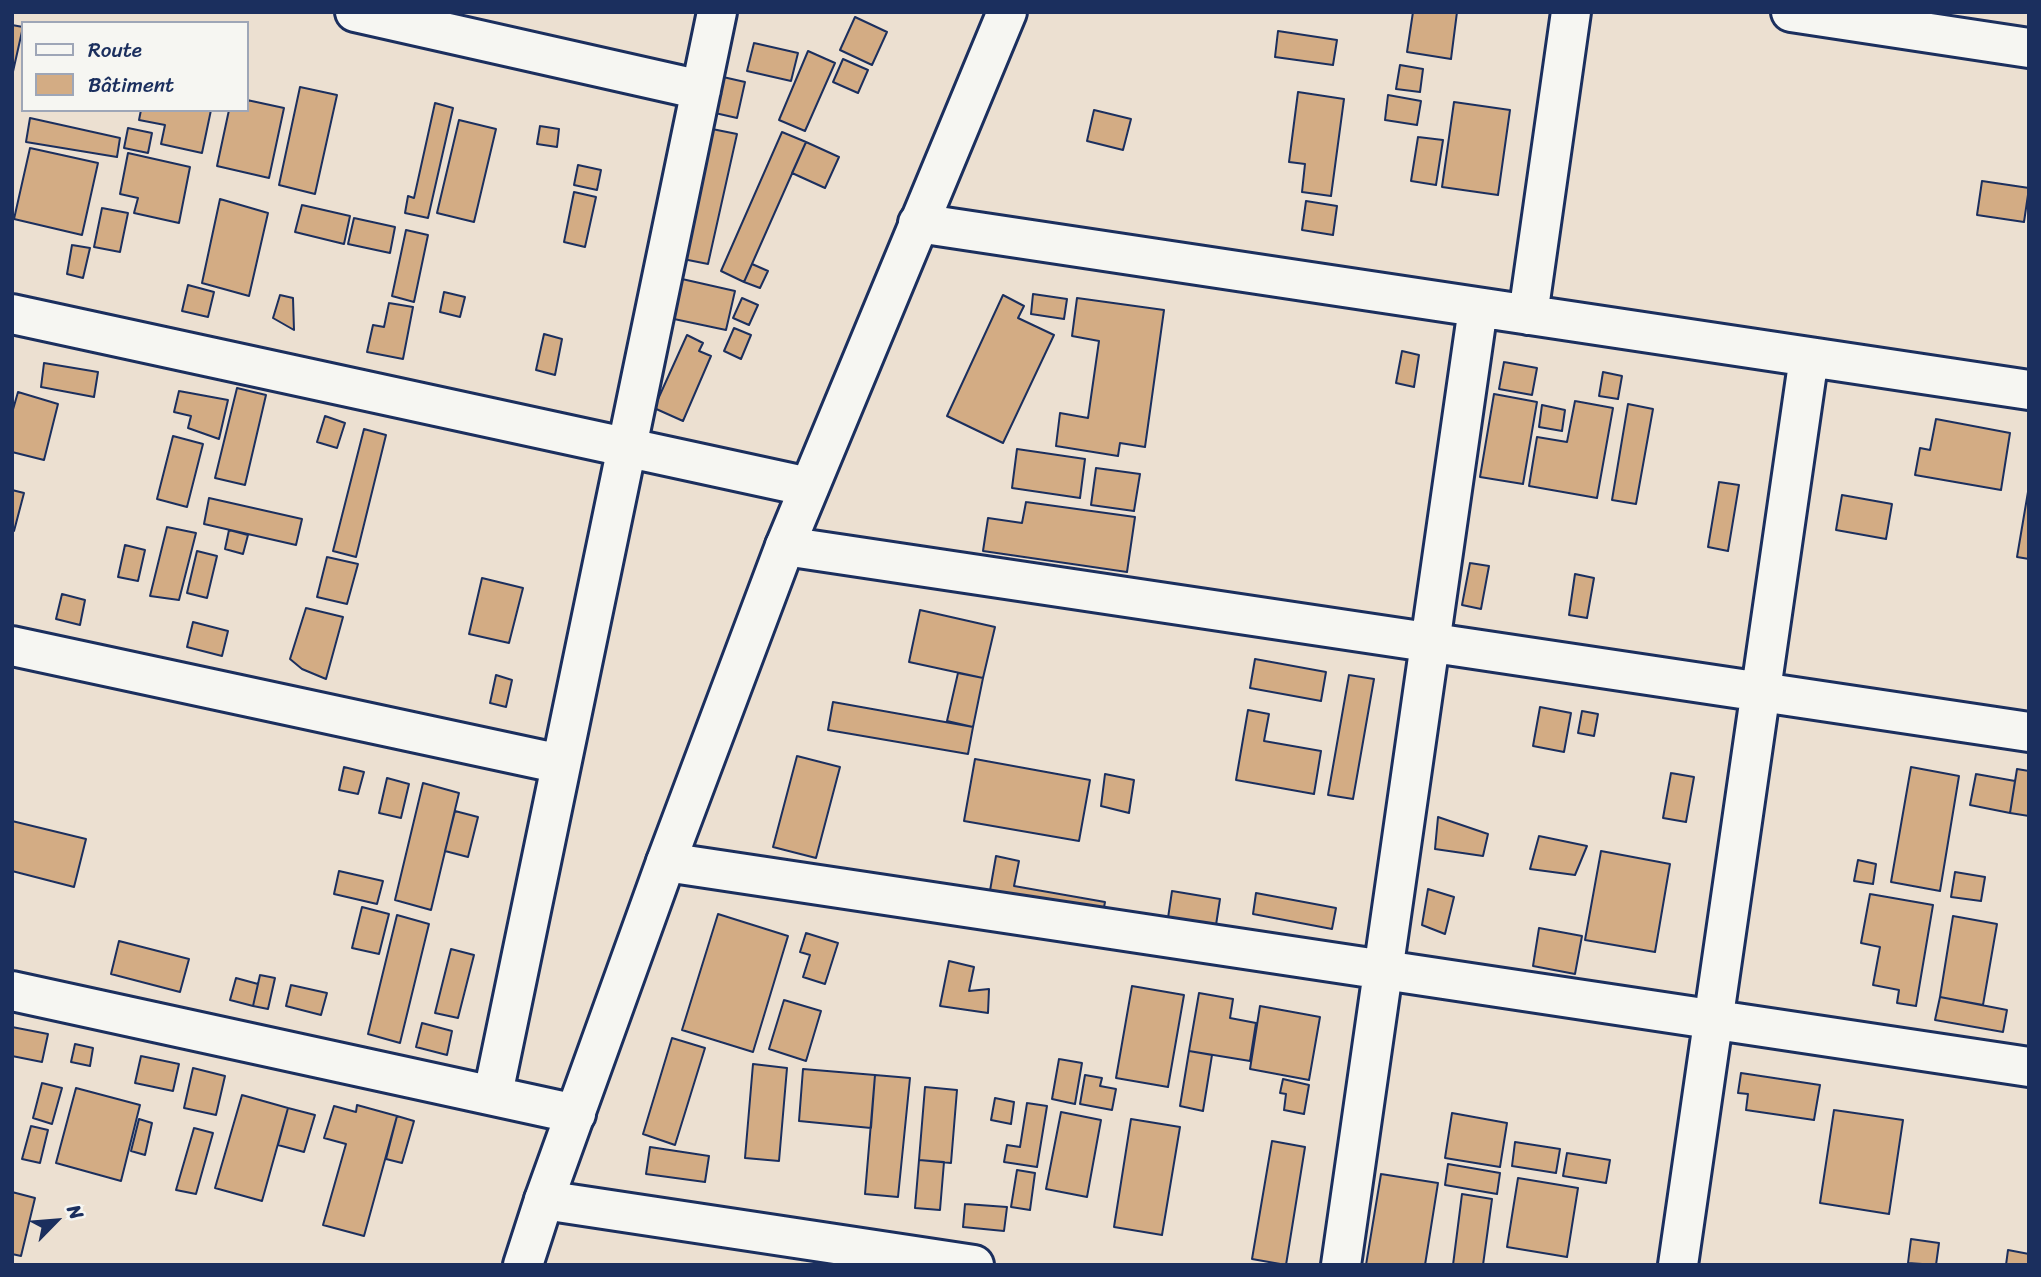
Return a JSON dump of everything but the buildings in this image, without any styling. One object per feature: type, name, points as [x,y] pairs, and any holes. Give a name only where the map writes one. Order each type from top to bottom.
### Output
[{"type":"main road","points":[[355,12],[701,90]]},
{"type":"main road","points":[[493,1094],[717,12]]},
{"type":"main road","points":[[523,1265],[666,862],[785,545],[1007,12]]},
{"type":"main road","points":[[1528,315],[1571,12]]},
{"type":"main road","points":[[1791,12],[2029,48]]},
{"type":"main road","points":[[918,223],[2029,390]]},
{"type":"main road","points":[[1340,1265],[1478,308]]},
{"type":"main road","points":[[12,314],[809,487]]},
{"type":"main road","points":[[1678,1265],[1808,357]]},
{"type":"main road","points":[[785,545],[2029,732]]},
{"type":"main road","points":[[12,646],[561,764]]},
{"type":"main road","points":[[666,862],[2029,1067]]},
{"type":"main road","points":[[12,991],[576,1114]]},
{"type":"main road","points":[[544,1200],[974,1265]]}]
